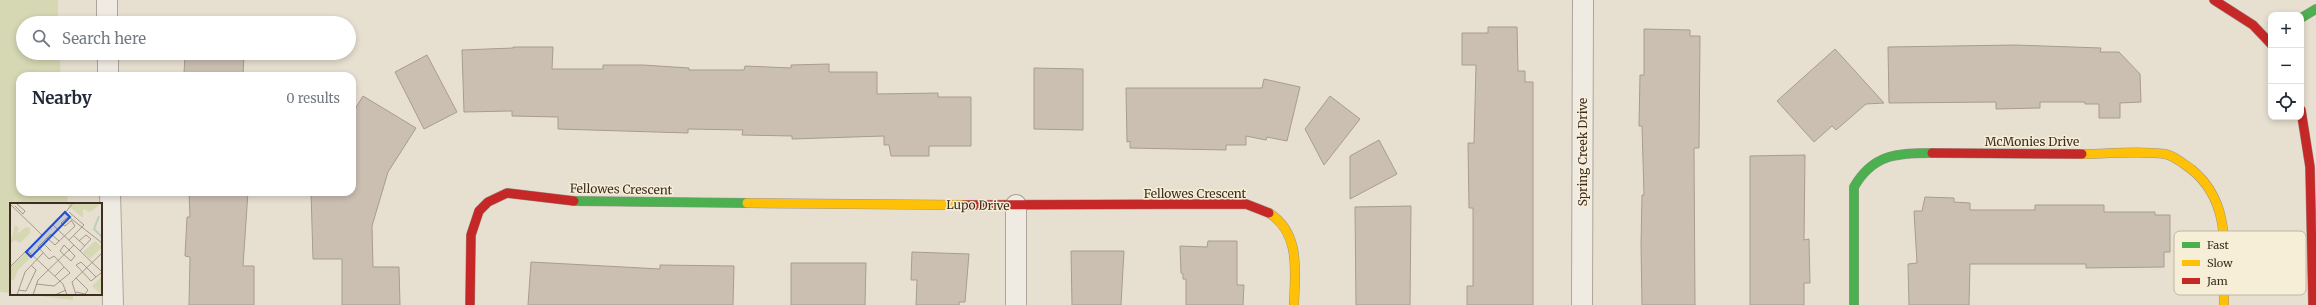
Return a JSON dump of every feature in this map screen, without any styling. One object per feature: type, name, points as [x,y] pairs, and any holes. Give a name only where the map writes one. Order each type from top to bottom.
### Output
[{"type":"street","points":[[107,0],[107,16]]},
{"type":"street","name":"Spring Creek Drive","points":[[1582,305],[1583,0]]},
{"type":"street","points":[[2214,0],[2239,14],[2268,37]]},
{"type":"street","points":[[2304,16],[2316,9]]},
{"type":"street","points":[[108,60],[108,72]]},
{"type":"street","points":[[2303,120],[2310,167],[2313,305]]},
{"type":"street","name":"McMonies Drive","points":[[1854,305],[1854,187],[1860,176],[1869,167],[1889,155],[1906,153],[2166,154],[2184,163],[2196,174],[2217,200],[2222,218],[2222,231]]},
{"type":"street","name":"Fellowes Crescent","points":[[470,305],[471,235],[474,222],[479,211],[488,202],[507,192],[584,202],[864,203]]},
{"type":"street","points":[[110,196],[113,305]]},
{"type":"street","name":"Lupo Drive","points":[[864,203],[1016,205],[1016,305]]},
{"type":"street","name":"Fellowes Crescent","points":[[1016,205],[1246,204],[1260,207],[1284,224],[1293,240],[1294,305]]},
{"type":"street","name":"McMonies Drive","points":[[2224,295],[2224,305]]},
{"type":"green space","points":[[0,0],[58,0],[58,16],[16,16],[16,60],[60,60],[61,72],[16,72],[16,196],[67,196],[68,203],[10,203],[10,293],[0,292]]},
{"type":"green space","points":[[30,295],[73,295],[73,300]]},
{"type":"building","points":[[1488,27],[1517,27],[1518,71],[1525,71],[1525,82],[1533,82],[1533,305],[1467,305],[1467,286],[1473,286],[1473,208],[1469,208],[1468,143],[1474,143],[1476,65],[1462,65],[1462,33],[1488,33]]},
{"type":"building","points":[[1644,29],[1690,30],[1690,36],[1700,36],[1699,148],[1694,148],[1695,305],[1642,305],[1641,245],[1642,195],[1644,195],[1642,126],[1639,126],[1640,75],[1644,75]]},
{"type":"building","points":[[2015,45],[2101,48],[2100,52],[2119,52],[2140,74],[2141,102],[2120,103],[2120,118],[2099,118],[2099,104],[2085,104],[2085,102],[2040,102],[2040,108],[1996,109],[1996,102],[1889,103],[1888,47]]},
{"type":"building","points":[[513,47],[553,47],[552,69],[603,69],[603,65],[643,65],[689,68],[689,70],[744,70],[745,66],[791,68],[791,65],[829,64],[829,72],[877,72],[877,94],[938,93],[938,97],[971,97],[971,146],[929,146],[929,156],[891,156],[889,145],[884,145],[884,136],[792,139],[792,136],[742,135],[743,130],[688,129],[688,133],[558,129],[558,117],[512,116],[512,111],[464,112],[462,50]]},
{"type":"building","points":[[1835,49],[1884,103],[1866,104],[1836,130],[1832,126],[1814,142],[1777,101]]},
{"type":"building","points":[[427,55],[457,112],[424,129],[395,72]]},
{"type":"building","points":[[185,60],[244,60],[243,72],[184,72]]},
{"type":"building","points":[[1034,68],[1083,69],[1083,130],[1034,129]]},
{"type":"building","points":[[1264,79],[1300,87],[1287,141],[1267,137],[1266,140],[1246,136],[1246,145],[1226,145],[1226,150],[1130,148],[1130,141],[1127,142],[1126,88],[1262,88]]},
{"type":"building","points":[[363,96],[416,128],[388,172],[372,226],[373,267],[399,267],[400,305],[342,305],[342,259],[313,259],[311,196],[356,196],[356,107]]},
{"type":"building","points":[[1330,96],[1360,119],[1324,165],[1305,129]]},
{"type":"building","points":[[1379,140],[1397,174],[1350,199],[1350,156]]},
{"type":"building","points":[[1805,155],[1804,240],[1809,239],[1810,283],[1804,283],[1804,305],[1750,305],[1750,156]]},
{"type":"building","points":[[189,196],[248,196],[243,266],[254,266],[254,305],[189,305],[190,257],[185,256],[187,217],[190,217]]},
{"type":"building","points":[[1925,197],[1954,198],[1954,202],[1970,203],[1970,210],[2035,210],[2035,205],[2104,205],[2104,212],[2155,212],[2155,215],[2170,215],[2170,252],[2164,252],[2164,267],[2086,268],[2086,264],[1970,264],[1969,305],[1909,305],[1908,264],[1917,263],[1914,211],[1922,211]]},
{"type":"building","points":[[1411,206],[1410,305],[1356,305],[1355,207]]},
{"type":"building","points":[[1208,241],[1237,241],[1237,285],[1244,285],[1243,305],[1186,305],[1186,279],[1183,279],[1183,274],[1181,273],[1180,246],[1207,247]]},
{"type":"building","points":[[1071,251],[1124,251],[1121,305],[1072,305]]},
{"type":"building","points":[[912,252],[969,254],[965,302],[959,302],[959,305],[916,305],[917,280],[911,280]]},
{"type":"building","points":[[531,262],[660,269],[660,265],[734,266],[733,305],[528,305]]},
{"type":"building","points":[[791,263],[866,263],[865,305],[791,305]]},
{"type":"traffic: fast","points":[[2304,16],[2316,9]]},
{"type":"traffic: fast","points":[[1854,305],[1854,187],[1861,176],[1869,168],[1887,158],[1897,155],[1932,153]]},
{"type":"traffic: fast","points":[[574,201],[747,203]]},
{"type":"traffic: slow","points":[[2082,154],[2144,152],[2171,156],[2191,169],[2205,183],[2214,198],[2220,214],[2223,231]]},
{"type":"traffic: slow","points":[[747,203],[964,205]]},
{"type":"traffic: slow","points":[[1269,213],[1279,221],[1287,231],[1291,242],[1295,267],[1294,305]]},
{"type":"traffic: slow","points":[[2224,295],[2224,305]]},
{"type":"traffic: jam","points":[[2214,0],[2253,25],[2268,41]]},
{"type":"traffic: jam","points":[[2303,120],[2310,167],[2313,305]]},
{"type":"traffic: jam","points":[[1932,153],[2082,154]]},
{"type":"traffic: jam","points":[[470,305],[471,235],[479,211],[488,202],[507,193],[574,201]]},
{"type":"traffic: jam","points":[[964,205],[1246,204],[1269,213]]}]
